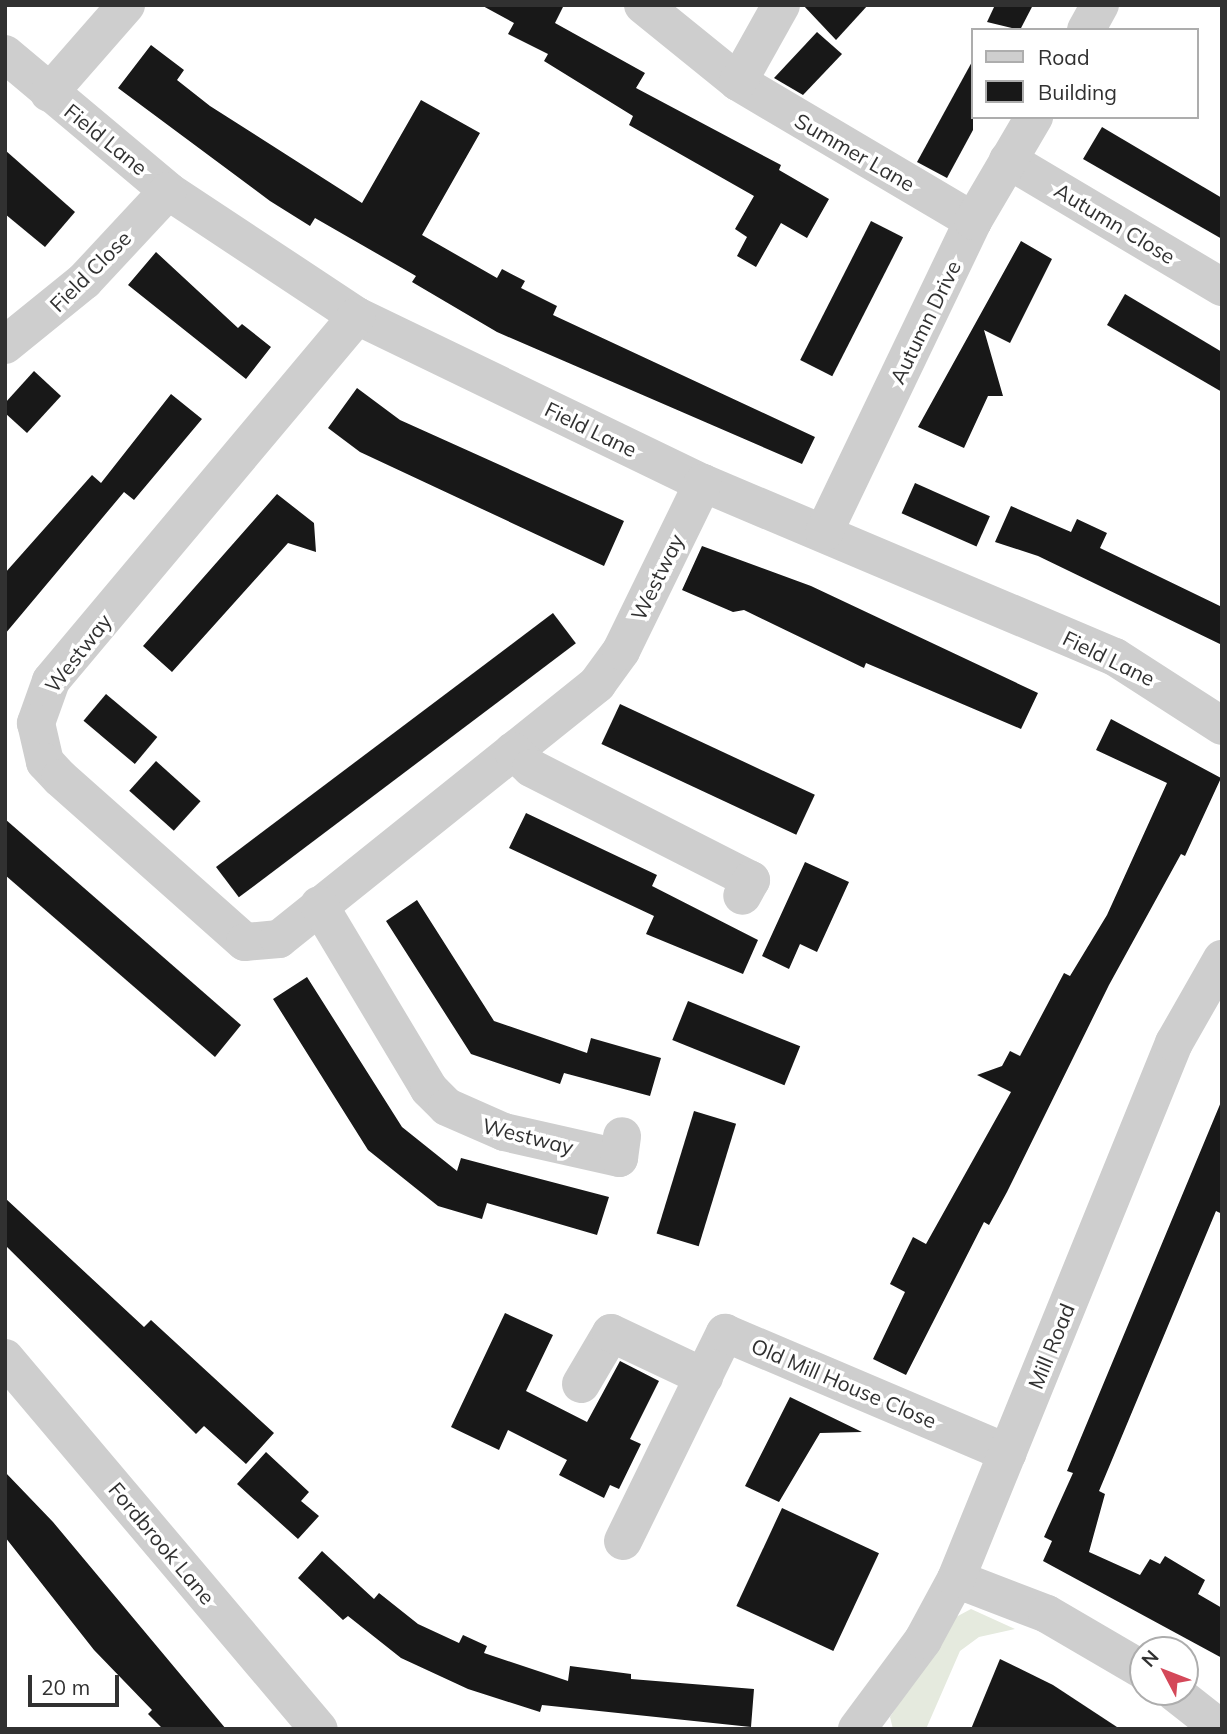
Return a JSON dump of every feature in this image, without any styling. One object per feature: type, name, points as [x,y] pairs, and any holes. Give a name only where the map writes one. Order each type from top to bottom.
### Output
[{"type":"street","points":[[50,93],[126,5]]},
{"type":"street","name":"Summer Lane","points":[[643,5],[737,82],[973,221]]},
{"type":"street","points":[[1087,28],[1100,5]]},
{"type":"street","points":[[697,51],[773,18]]},
{"type":"street","points":[[737,82],[773,18]]},
{"type":"street","name":"Field Lane","points":[[5,54],[168,191],[357,316],[703,483],[1115,657],[1222,726]]},
{"type":"street","name":"Autumn Drive","points":[[824,532],[973,221],[1033,119]]},
{"type":"street","name":"Autumn Close","points":[[1008,160],[1222,287]]},
{"type":"street","name":"Field Close","points":[[5,345],[84,281],[168,191]]},
{"type":"street","name":"Westway","points":[[357,316],[51,681],[36,723],[46,762],[60,778],[245,942],[279,939],[609,671],[703,483]]},
{"type":"street","points":[[513,751],[531,768],[751,880],[742,896]]},
{"type":"street","name":"Westway","points":[[319,905],[429,1089],[447,1107],[504,1132],[619,1158],[622,1136]]},
{"type":"street","name":"Mill Road","points":[[863,1727],[923,1640],[956,1579],[1174,1043],[1222,958]]},
{"type":"street","points":[[581,1384],[611,1332],[704,1377]]},
{"type":"street","name":"Old Mill House Close","points":[[624,1541],[725,1333],[1008,1453]]},
{"type":"street","name":"Fordbrook Lane","points":[[5,1357],[319,1729]]},
{"type":"street","points":[[956,1579],[1047,1615],[1129,1662]]},
{"type":"street","points":[[1191,1706],[1220,1729]]},
{"type":"shaded area","points":[[971,1609],[1015,1629],[979,1637],[960,1651],[926,1729],[893,1729],[890,1717],[956,1617]]},
{"type":"building","points":[[481,5],[564,5],[555,23],[645,73],[636,88],[781,165],[779,170],[829,199],[807,238],[781,223],[756,267],[737,256],[747,237],[735,229],[754,196],[629,125],[633,116],[544,61],[548,54],[508,34],[514,23]]},
{"type":"building","points":[[803,5],[868,5],[836,40]]},
{"type":"building","points":[[995,5],[1033,5],[1021,28],[987,22]]},
{"type":"building","points":[[817,32],[842,54],[803,95],[774,78]]},
{"type":"building","points":[[151,45],[184,70],[177,80],[210,106],[362,203],[421,100],[480,133],[422,235],[497,278],[502,269],[525,281],[521,288],[557,306],[553,315],[815,437],[802,464],[497,332],[412,282],[416,276],[315,218],[310,226],[270,201],[118,88]]},
{"type":"building","points":[[972,62],[973,130],[947,178],[917,162]]},
{"type":"building","points":[[1102,127],[1222,198],[1222,239],[1083,159]]},
{"type":"building","points":[[5,150],[75,212],[45,247],[5,214]]},
{"type":"building","points":[[871,221],[903,237],[832,376],[800,360]]},
{"type":"building","points":[[1021,241],[1052,259],[1010,343],[984,330],[1003,396],[988,396],[964,448],[918,427]]},
{"type":"building","points":[[156,252],[238,328],[242,324],[271,347],[246,379],[128,285]]},
{"type":"building","points":[[1125,294],[1222,352],[1222,392],[1107,325]]},
{"type":"building","points":[[34,371],[61,396],[27,433],[5,413],[5,403]]},
{"type":"building","points":[[357,388],[400,420],[624,521],[604,566],[360,452],[328,428]]},
{"type":"building","points":[[171,394],[202,419],[134,500],[124,492],[5,634],[5,573],[92,475],[101,483]]},
{"type":"building","points":[[915,483],[990,516],[976,546],[902,513]]},
{"type":"building","points":[[277,494],[314,523],[316,552],[288,543],[172,672],[143,646]]},
{"type":"building","points":[[1011,506],[1071,532],[1077,519],[1107,533],[1100,548],[1222,607],[1222,645],[1038,556],[995,542]]},
{"type":"building","points":[[702,546],[811,586],[1038,693],[1021,729],[866,663],[864,668],[744,610],[733,612],[682,590]]},
{"type":"building","points":[[553,613],[576,643],[239,897],[216,867]]},
{"type":"building","points":[[106,694],[157,737],[135,764],[84,721]]},
{"type":"building","points":[[620,704],[815,795],[796,835],[601,744]]},
{"type":"building","points":[[1111,719],[1221,778],[1185,856],[1181,854],[1109,985],[1007,1192],[989,1225],[984,1222],[906,1375],[873,1359],[905,1292],[890,1284],[913,1237],[926,1244],[1011,1092],[977,1075],[1002,1066],[1010,1051],[1020,1056],[1064,973],[1070,976],[1107,915],[1167,783],[1096,750]]},
{"type":"building","points":[[156,761],[201,801],[174,831],[129,791]]},
{"type":"building","points":[[526,813],[657,875],[652,886],[758,940],[743,974],[646,934],[654,916],[509,848]]},
{"type":"building","points":[[5,819],[241,1025],[215,1057],[5,875]]},
{"type":"building","points":[[805,862],[849,882],[817,952],[800,944],[789,969],[762,956]]},
{"type":"building","points":[[417,900],[494,1021],[587,1053],[591,1038],[661,1058],[650,1096],[564,1073],[560,1084],[471,1054],[386,921]]},
{"type":"building","points":[[307,977],[402,1127],[457,1171],[461,1158],[609,1197],[597,1235],[487,1203],[482,1219],[438,1206],[368,1150],[273,999]]},
{"type":"building","points":[[688,1001],[800,1046],[784,1085],[672,1040]]},
{"type":"building","points":[[1221,1102],[1222,1214],[1216,1211],[1099,1491],[1105,1494],[1089,1552],[1140,1575],[1150,1559],[1160,1564],[1165,1556],[1205,1580],[1198,1594],[1222,1608],[1222,1658],[1199,1646],[1199,1636],[1181,1636],[1043,1561],[1052,1541],[1044,1537],[1073,1473],[1067,1471]]},
{"type":"building","points":[[694,1111],[736,1124],[699,1246],[657,1233]]},
{"type":"building","points":[[5,1198],[144,1327],[151,1320],[274,1433],[246,1464],[204,1426],[196,1434],[5,1245]]},
{"type":"building","points":[[505,1313],[553,1335],[526,1391],[587,1422],[620,1361],[659,1381],[630,1439],[641,1444],[619,1489],[610,1485],[604,1498],[559,1475],[567,1460],[508,1430],[499,1450],[451,1427]]},
{"type":"building","points":[[790,1397],[862,1432],[820,1433],[779,1502],[745,1486]]},
{"type":"building","points":[[266,1452],[309,1492],[301,1501],[319,1516],[298,1539],[237,1484]]},
{"type":"building","points":[[5,1472],[53,1522],[226,1729],[163,1729],[148,1714],[152,1710],[94,1650],[5,1537]]},
{"type":"building","points":[[782,1508],[879,1553],[833,1651],[736,1606]]},
{"type":"building","points":[[322,1551],[374,1599],[379,1593],[418,1624],[459,1643],[463,1635],[487,1646],[484,1653],[568,1681],[570,1666],[631,1674],[631,1679],[754,1689],[751,1727],[542,1705],[540,1712],[468,1689],[401,1658],[348,1616],[343,1620],[298,1578]]},
{"type":"building","points":[[1000,1659],[1053,1685],[1120,1729],[971,1729]]}]
